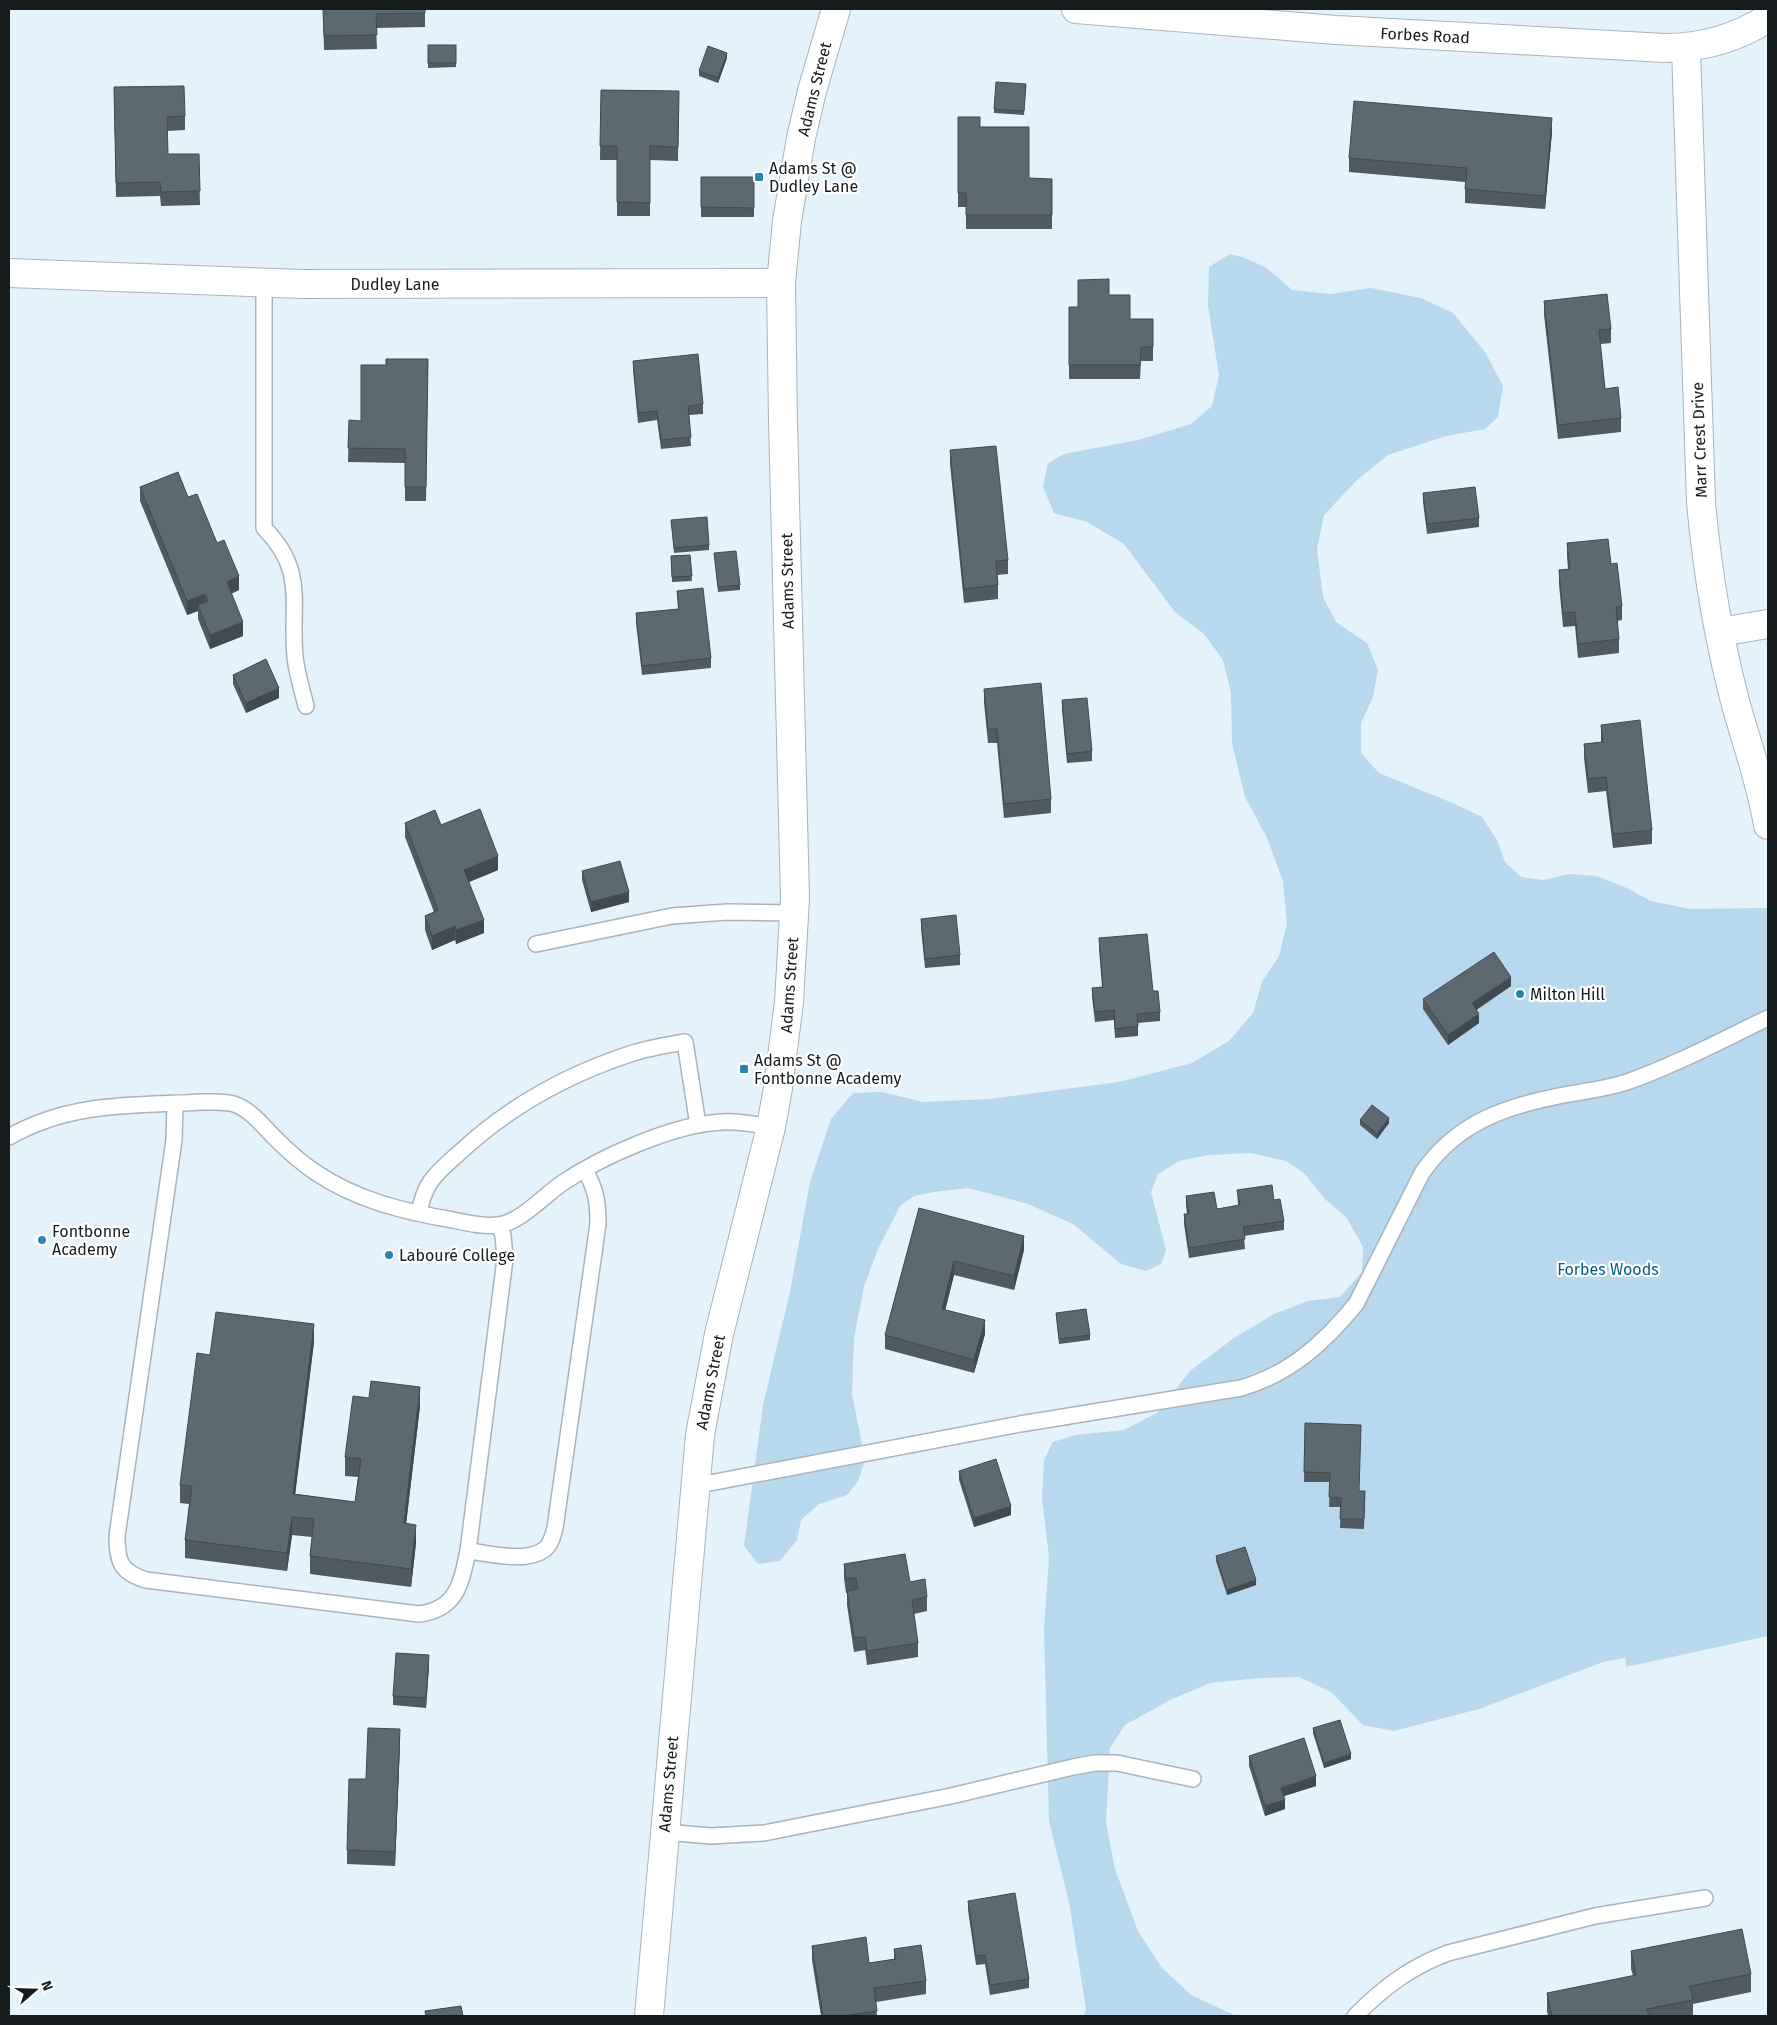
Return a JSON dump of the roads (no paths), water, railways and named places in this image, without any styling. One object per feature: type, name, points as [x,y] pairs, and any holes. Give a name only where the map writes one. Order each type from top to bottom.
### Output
[{"type":"street","name":"Adams Street","points":[[649,2016],[694,1486],[700,1435],[719,1334],[770,1127],[786,1033],[795,898],[782,411],[782,283],[787,221],[801,138],[814,82],[836,9]]},
{"type":"street","name":"Forbes Road","points":[[1076,9],[1346,30],[1686,48],[1724,39],[1768,18]]},
{"type":"street","name":"Marr Crest Drive","points":[[1686,48],[1701,502],[1708,566],[1720,632],[1736,703],[1757,774],[1768,825]]},
{"type":"street","name":"Dudley Lane","points":[[9,272],[264,283],[782,283]]},
{"type":"street","points":[[1720,632],[1768,624]]},
{"type":"lane","points":[[264,283],[264,528],[277,541],[287,557],[292,575],[296,595],[296,658],[306,706]]},
{"type":"lane","points":[[536,944],[672,916],[727,912],[793,913]]},
{"type":"lane","points":[[694,1486],[1028,1423],[1241,1388],[1267,1379],[1294,1365],[1311,1352],[1337,1327],[1356,1304],[1422,1173],[1431,1160],[1457,1136],[1490,1115],[1516,1106],[1609,1088],[1641,1076],[1768,1018]]},
{"type":"lane","points":[[419,1213],[421,1202],[431,1182],[471,1142],[495,1123],[517,1107],[564,1080],[631,1053],[685,1042],[698,1126]]},
{"type":"lane","points":[[9,1137],[58,1115],[100,1107],[220,1102],[234,1104],[253,1115],[292,1155],[315,1172],[339,1186],[392,1207],[468,1223],[499,1226],[521,1215],[584,1170],[653,1139],[719,1122],[736,1121],[770,1127]]},
{"type":"lane","points":[[175,1104],[174,1140],[117,1536],[119,1559],[123,1568],[132,1576],[146,1580],[419,1614],[441,1608],[451,1599],[459,1588],[468,1551],[505,1259],[503,1235],[499,1226]]},
{"type":"lane","points":[[468,1551],[526,1556],[536,1554],[546,1548],[552,1540],[598,1224],[596,1195],[584,1170]]},
{"type":"lane","points":[[664,1832],[711,1836],[764,1833],[951,1796],[1095,1763],[1117,1763],[1193,1779]]},
{"type":"lane","points":[[1355,2016],[1388,1985],[1407,1972],[1426,1961],[1448,1953],[1595,1916],[1705,1898]]},
{"type":"place","name":"Adams St @ Dudley Lane","points":[[759,177]]},
{"type":"place","name":"Milton Hill","points":[[1520,994]]},
{"type":"place","name":"Adams St @ Fontbonne Academy","points":[[744,1069]]},
{"type":"place","name":"Fontbonne Academy","points":[[42,1240]]},
{"type":"place","name":"Labouré College","points":[[389,1255]]},
{"type":"park label","name":"Forbes Woods","points":[[1608,1269]]}]
